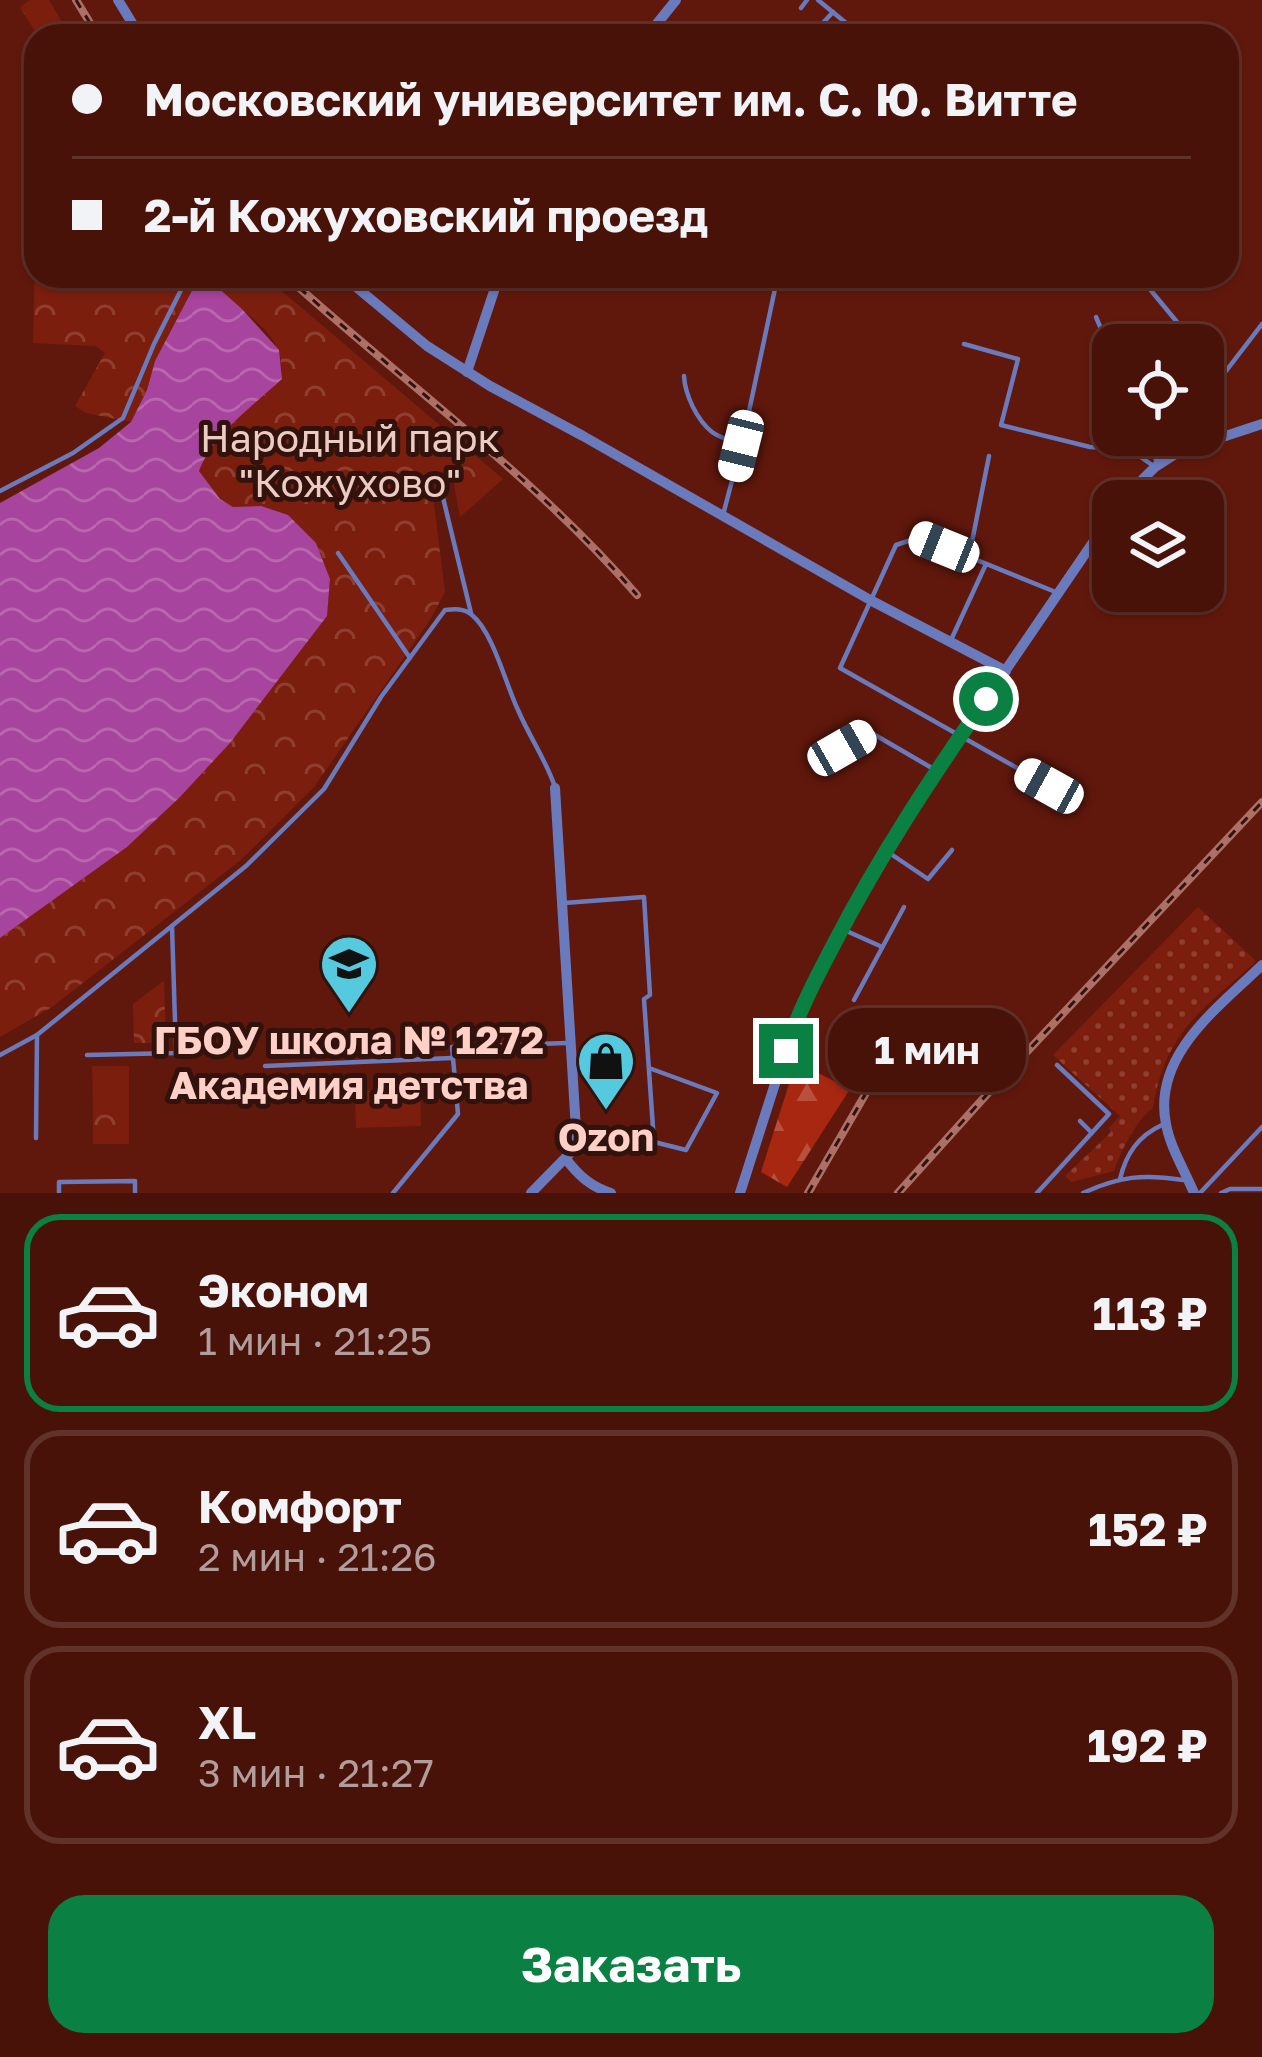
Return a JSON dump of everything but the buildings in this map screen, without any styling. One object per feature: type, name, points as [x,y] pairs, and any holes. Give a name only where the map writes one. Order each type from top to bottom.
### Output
[{"type":"street","points":[[357,288],[427,346],[467,372],[872,601],[1006,670]]},
{"type":"street","points":[[467,372],[495,288]]},
{"type":"street","points":[[1143,480],[1160,463],[1212,439],[1262,424]]},
{"type":"street","points":[[740,1193],[798,1012],[842,929],[885,850],[1092,543]]},
{"type":"street","points":[[531,1193],[577,1146],[555,788]]},
{"type":"street","points":[[1194,1189],[1166,1123],[1164,1099],[1176,1057],[1262,964]]},
{"type":"street","points":[[566,1159],[578,1175],[611,1193]]},
{"type":"lane","points":[[801,8],[808,0]]},
{"type":"lane","points":[[818,0],[847,24]]},
{"type":"lane","points":[[822,24],[832,12]]},
{"type":"lane","points":[[0,491],[73,453],[123,418],[182,288]]},
{"type":"lane","points":[[723,515],[775,288]]},
{"type":"lane","points":[[1149,288],[1179,324]]},
{"type":"lane","points":[[1096,317],[1099,324]]},
{"type":"lane","points":[[1224,373],[1262,324]]},
{"type":"lane","points":[[964,344],[1018,359],[1001,425],[1090,447],[1129,449],[1160,463]]},
{"type":"lane","points":[[684,376],[696,411],[712,432],[741,446]]},
{"type":"lane","points":[[969,557],[989,456]]},
{"type":"lane","points":[[1157,456],[1160,463]]},
{"type":"lane","points":[[1160,463],[1164,456]]},
{"type":"lane","points":[[438,477],[471,614],[495,652],[555,788]]},
{"type":"lane","points":[[1049,786],[840,668],[896,545],[920,537],[1058,592]]},
{"type":"lane","points":[[338,553],[410,658]]},
{"type":"lane","points":[[950,642],[986,564]]},
{"type":"lane","points":[[0,1055],[38,1035],[246,866],[324,789],[381,697],[445,610],[471,614]]},
{"type":"lane","points":[[842,748],[871,732],[937,771]]},
{"type":"lane","points":[[885,850],[928,879],[952,850]]},
{"type":"lane","points":[[563,903],[644,897],[650,995],[644,999],[654,1142]]},
{"type":"lane","points":[[854,1000],[904,907]]},
{"type":"lane","points":[[87,1055],[176,1053],[172,926]]},
{"type":"lane","points":[[842,929],[882,947]]},
{"type":"lane","points":[[36,1138],[38,1035]]},
{"type":"lane","points":[[393,1193],[458,1114],[452,1047],[572,1042]]},
{"type":"lane","points":[[266,1066],[453,1058]]},
{"type":"lane","points":[[1036,1193],[1108,1114],[1057,1064]]},
{"type":"lane","points":[[634,1143],[654,1142],[686,1150],[717,1093],[649,1068]]},
{"type":"lane","points":[[1079,1121],[1092,1133]]},
{"type":"lane","points":[[1120,1179],[1138,1140],[1166,1123]]},
{"type":"lane","points":[[1083,1193],[1132,1176],[1160,1176],[1194,1189],[1262,1127]]},
{"type":"lane","points":[[577,1146],[605,1145]]},
{"type":"lane","points":[[59,1193],[59,1182],[135,1181],[135,1193]]},
{"type":"lane","points":[[1222,1193],[1262,1189]]},
{"type":"green space","points":[[30,0],[49,0],[63,24],[31,24],[20,7]]},
{"type":"green space","name":"Народный парк \"Кожухово\"","points":[[34,288],[193,288],[155,361],[131,422],[86,413],[75,406],[105,353],[96,346],[33,343]]},
{"type":"green space","name":"Народный парк \"Кожухово\"","points":[[211,288],[278,288],[503,479],[460,517],[452,473],[431,481],[445,592],[314,787],[242,859],[52,1007],[0,1037],[0,938],[127,847],[180,797],[230,743],[327,616],[330,579],[316,543],[234,508],[220,499],[199,471],[224,432],[282,379],[272,339],[243,310]]},
{"type":"green space","points":[[1198,907],[1256,961],[1203,1009],[1177,1041],[1153,1108],[1135,1127],[1114,1171],[1071,1182],[1065,1176],[1111,1132],[1109,1128],[1120,1116],[1053,1055]]},
{"type":"green space","points":[[164,981],[166,1043],[134,1043],[133,1004]]},
{"type":"green space","points":[[796,1062],[850,1089],[787,1187],[761,1172]]},
{"type":"green space","points":[[92,1066],[129,1066],[129,1112],[93,1112]]},
{"type":"green space","points":[[420,1089],[421,1126],[356,1128],[355,1091]]},
{"type":"green space","points":[[93,1112],[129,1112],[129,1144],[93,1144]]},
{"type":"water","points":[[193,288],[218,288],[279,350],[282,379],[224,432],[199,471],[220,499],[233,507],[261,506],[288,515],[316,543],[330,579],[327,616],[230,743],[180,797],[127,847],[0,938],[0,503],[99,448],[131,422],[155,361]]},
{"type":"railway","points":[[76,0],[91,24]]},
{"type":"railway","points":[[300,288],[555,509],[637,595]]},
{"type":"railway","points":[[898,1193],[1262,802]]},
{"type":"railway","points":[[808,1193],[898,1038]]},
{"type":"place","name":"ГБОУ школа № 1272 Академия детства","points":[[349,1015]]},
{"type":"place","name":"Ozon","points":[[606,1112]]},
{"type":"route","points":[[786,1051],[798,1012],[869,876],[986,699]]}]
